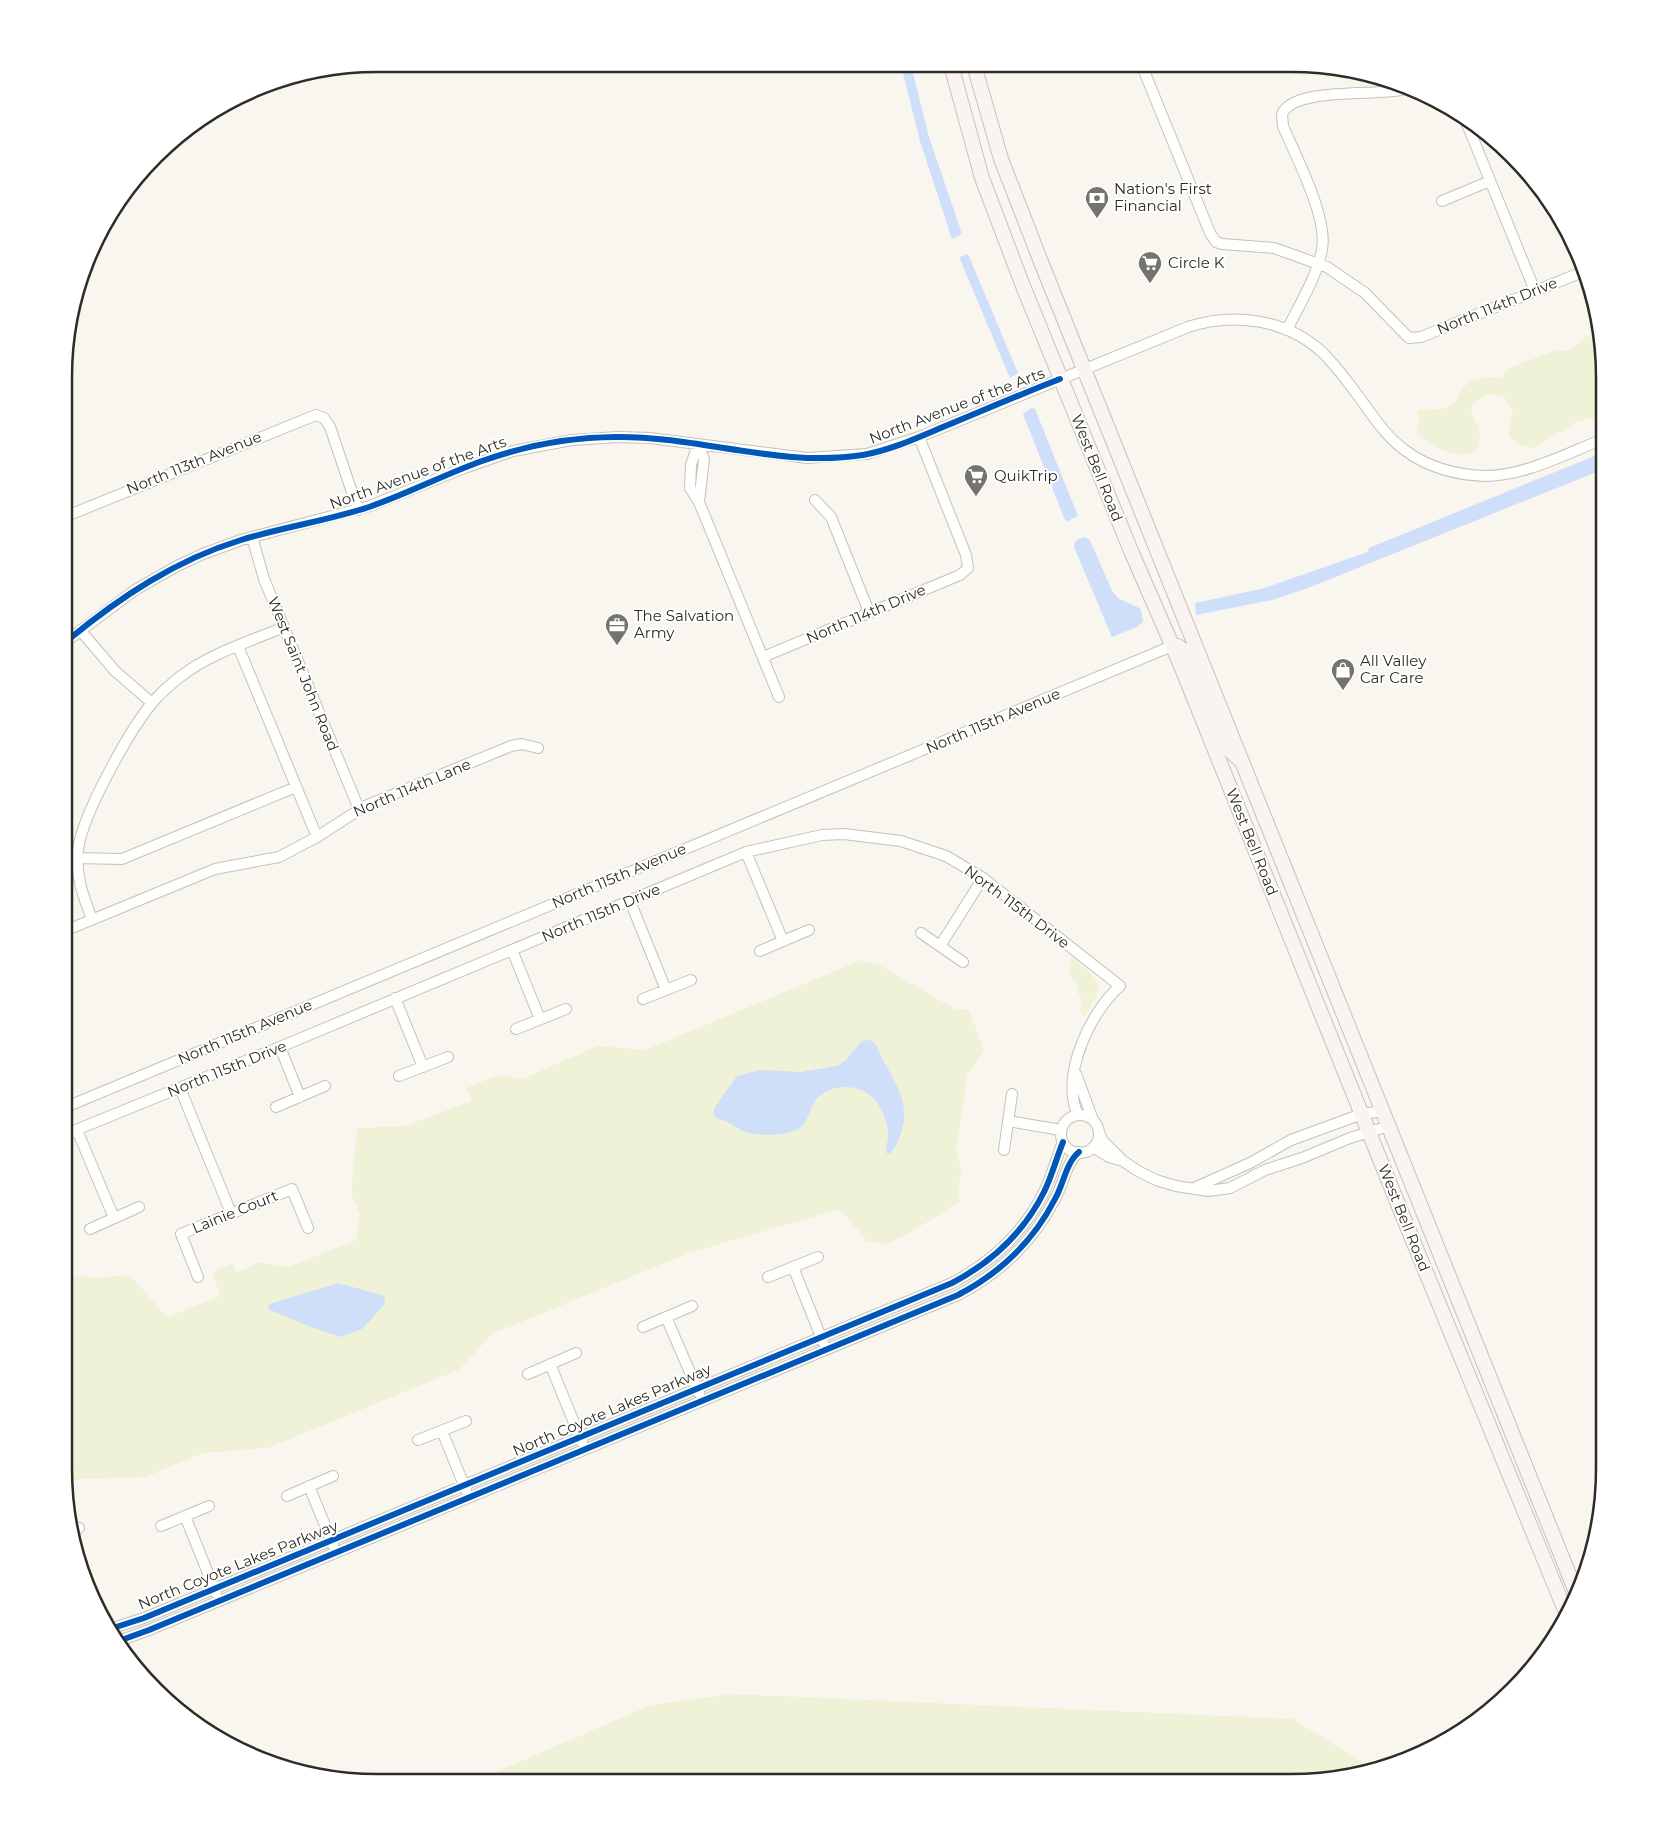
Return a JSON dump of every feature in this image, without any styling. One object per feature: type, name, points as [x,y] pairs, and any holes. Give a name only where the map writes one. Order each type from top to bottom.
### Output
[{"type":"main road","name":"West Bell Road","points":[[952,72],[982,178],[1060,379],[1172,646],[1415,1247],[1563,1606]]},
{"type":"main road","name":"West Bell Road","points":[[976,72],[1001,159],[1573,1583]]},
{"type":"main road","points":[[1172,646],[1178,646],[1187,653],[1226,747],[1243,762]]},
{"type":"main road","points":[[1229,786],[1245,803],[1268,859],[1276,867],[1284,868]]},
{"type":"main road","points":[[1279,908],[1292,913],[1315,969],[1335,995]]},
{"type":"street","points":[[1145,72],[1216,242],[1274,248],[1318,263]]},
{"type":"street","points":[[1393,91],[1315,96],[1289,106],[1282,114],[1283,126],[1322,222],[1324,240],[1318,263],[1287,330],[1322,352],[1395,442],[1414,456],[1436,466],[1463,474],[1502,475],[1596,442]]},
{"type":"street","points":[[1470,131],[1535,291]]},
{"type":"street","points":[[1442,201],[1490,181]]},
{"type":"street","name":"North 114th Drive","points":[[1318,263],[1365,293],[1409,338],[1421,337],[1577,274]]},
{"type":"street","name":"North Avenue of the Arts","points":[[73,636],[135,590],[163,573],[210,551],[252,537],[358,510],[482,461],[530,447],[572,440],[609,437],[650,438],[807,458],[867,454],[919,437],[1206,321],[1244,319],[1287,330]]},
{"type":"street","name":"North 113th Avenue","points":[[73,513],[306,418],[321,415],[328,422],[338,447],[358,510]]},
{"type":"street","name":"North 114th Drive","points":[[763,657],[960,575],[968,568],[966,554],[919,437]]},
{"type":"street","points":[[698,444],[692,464],[690,488],[699,502],[779,697]]},
{"type":"street","points":[[815,500],[831,517],[869,612]]},
{"type":"street","name":"West Saint John Road","points":[[252,537],[264,579],[359,809]]},
{"type":"street","points":[[92,919],[80,887],[77,858],[82,831],[89,813],[134,730],[152,703],[172,683],[194,667],[238,646],[284,628]]},
{"type":"street","points":[[80,630],[115,671],[152,703]]},
{"type":"street","points":[[238,646],[316,837]]},
{"type":"street","name":"North 115th Avenue","points":[[73,1104],[1172,646]]},
{"type":"street","name":"North 114th Lane","points":[[73,927],[215,869],[279,857],[316,837],[359,809],[511,746],[522,744],[538,748]]},
{"type":"street","points":[[77,858],[122,859],[296,787]]},
{"type":"street","name":"North 115th Drive","points":[[73,1131],[746,852],[822,835],[862,835],[901,841],[946,856],[983,878],[1120,986],[1102,1004],[1089,1026],[1080,1049],[1075,1070]]},
{"type":"street","points":[[746,852],[782,941]]},
{"type":"street","points":[[940,946],[983,878]]},
{"type":"street","points":[[630,901],[666,990]]},
{"type":"street","points":[[760,951],[808,930]]},
{"type":"street","points":[[921,933],[963,962]]},
{"type":"street","points":[[512,950],[540,1020]]},
{"type":"street","points":[[643,1000],[691,980]]},
{"type":"street","points":[[395,998],[423,1066]]},
{"type":"street","points":[[516,1029],[566,1009]]},
{"type":"street","points":[[280,1047],[300,1097]]},
{"type":"street","points":[[400,1076],[448,1057]]},
{"type":"street","points":[[1075,1070],[1072,1092],[1078,1115]]},
{"type":"street","points":[[1075,1070],[1102,1140],[1122,1161]]},
{"type":"street","points":[[276,1107],[325,1086]]},
{"type":"street","points":[[180,1088],[231,1213]]},
{"type":"street","points":[[1004,1150],[1012,1094]]},
{"type":"street","points":[[1193,1188],[1250,1163],[1291,1140],[1362,1114],[1384,1110]]},
{"type":"street","points":[[1093,1120],[1078,1115],[1067,1120],[1061,1130],[1063,1142],[1070,1149],[1079,1152],[1093,1147]]},
{"type":"street","points":[[1008,1122],[1061,1130]]},
{"type":"street","points":[[1093,1147],[1108,1157],[1122,1161],[1156,1180],[1208,1191],[1230,1188],[1264,1170],[1389,1126]]},
{"type":"street","points":[[77,1130],[114,1218]]},
{"type":"street","points":[[1093,1147],[1098,1132]]},
{"type":"street","name":"North Coyote Lakes Parkway","points":[[117,1626],[331,1540],[952,1283],[991,1258],[1020,1230],[1044,1191],[1063,1142]]},
{"type":"street","name":"North Coyote Lakes Parkway","points":[[124,1639],[958,1295],[999,1269],[1030,1239],[1045,1218],[1056,1197],[1070,1159],[1079,1152]]},
{"type":"street","name":"Lainie Court","points":[[198,1277],[181,1234],[292,1189],[308,1228]]},
{"type":"street","points":[[90,1228],[139,1208]]},
{"type":"street","points":[[768,1277],[818,1257]]},
{"type":"street","points":[[793,1267],[827,1349]]},
{"type":"street","points":[[644,1326],[692,1306]]},
{"type":"street","points":[[666,1317],[702,1401]]},
{"type":"street","points":[[528,1374],[576,1353]]},
{"type":"street","points":[[550,1364],[585,1450]]},
{"type":"street","points":[[418,1440],[466,1421]]},
{"type":"street","points":[[442,1430],[469,1498]]},
{"type":"street","points":[[286,1496],[333,1476]]},
{"type":"street","points":[[309,1486],[336,1553]]},
{"type":"street","points":[[161,1526],[209,1506]]},
{"type":"street","points":[[185,1516],[219,1601]]},
{"type":"green space","points":[[1592,334],[1596,377],[1596,417],[1576,422],[1533,449],[1510,438],[1508,434],[1513,413],[1504,397],[1487,394],[1473,404],[1471,414],[1477,424],[1480,437],[1475,452],[1467,454],[1451,453],[1428,442],[1416,431],[1420,420],[1417,411],[1448,407],[1455,402],[1464,388],[1473,381],[1489,377],[1501,378],[1509,368],[1556,350],[1568,351]]},
{"type":"green space","points":[[1071,957],[1089,972],[1098,983],[1096,996],[1084,1017],[1080,1009],[1082,999],[1078,993],[1077,984],[1069,974]]},
{"type":"green space","points":[[861,960],[883,967],[955,1009],[969,1010],[984,1051],[967,1076],[956,1151],[962,1172],[958,1185],[959,1202],[913,1231],[887,1244],[867,1241],[840,1209],[689,1253],[492,1334],[460,1369],[268,1448],[203,1453],[145,1477],[73,1481],[73,1275],[96,1278],[130,1275],[167,1317],[220,1296],[212,1272],[233,1264],[237,1273],[259,1262],[289,1267],[356,1240],[360,1215],[351,1193],[357,1128],[405,1126],[472,1101],[466,1088],[498,1075],[522,1079],[598,1046],[645,1050]]},
{"type":"green space","points":[[733,1694],[1293,1719],[1366,1764],[1331,1771],[1291,1774],[491,1774],[651,1705]]},
{"type":"water","points":[[903,72],[913,72],[929,137],[962,234],[952,239],[920,141]]},
{"type":"water","points":[[968,254],[1018,373],[1010,378],[959,257]]},
{"type":"water","points":[[1031,408],[1035,409],[1078,516],[1068,521],[1065,520],[1023,414]]},
{"type":"water","points":[[1596,455],[1596,472],[1308,588],[1272,600],[1196,615],[1195,603],[1261,589],[1368,552],[1369,548]]},
{"type":"water","points":[[1084,537],[1090,540],[1112,591],[1118,598],[1141,609],[1143,622],[1137,627],[1112,637],[1074,547],[1076,540]]},
{"type":"water","points":[[867,1039],[875,1043],[901,1095],[904,1108],[904,1121],[900,1136],[892,1152],[887,1154],[888,1129],[881,1109],[869,1094],[854,1088],[845,1087],[828,1090],[815,1101],[803,1125],[789,1133],[766,1135],[745,1132],[728,1122],[718,1119],[713,1114],[714,1108],[737,1076],[760,1070],[801,1072],[837,1066],[846,1060],[860,1043]]},
{"type":"water","points":[[338,1283],[385,1296],[384,1305],[362,1329],[341,1337],[308,1326],[268,1309],[269,1304]]},
{"type":"cycle path","points":[[73,636],[108,609],[150,581],[217,548],[273,531],[369,507],[468,466],[514,451],[548,443],[616,437],[678,441],[801,458],[863,455],[904,443],[1060,379]]},
{"type":"cycle path","points":[[117,1627],[144,1618],[952,1283],[980,1266],[1006,1245],[1017,1233],[1036,1207],[1047,1186],[1063,1142]]},
{"type":"cycle path","points":[[125,1639],[958,1295],[988,1277],[1026,1242],[1046,1215],[1071,1162],[1079,1152]]},
{"type":"place","name":"Nation's First Financial","points":[[1097,219]]},
{"type":"place","name":"Circle K","points":[[1150,284]]},
{"type":"place","name":"QuikTrip","points":[[976,497]]},
{"type":"place","name":"The Salvation Army","points":[[617,646]]},
{"type":"place","name":"All Valley Car Care","points":[[1343,691]]}]
